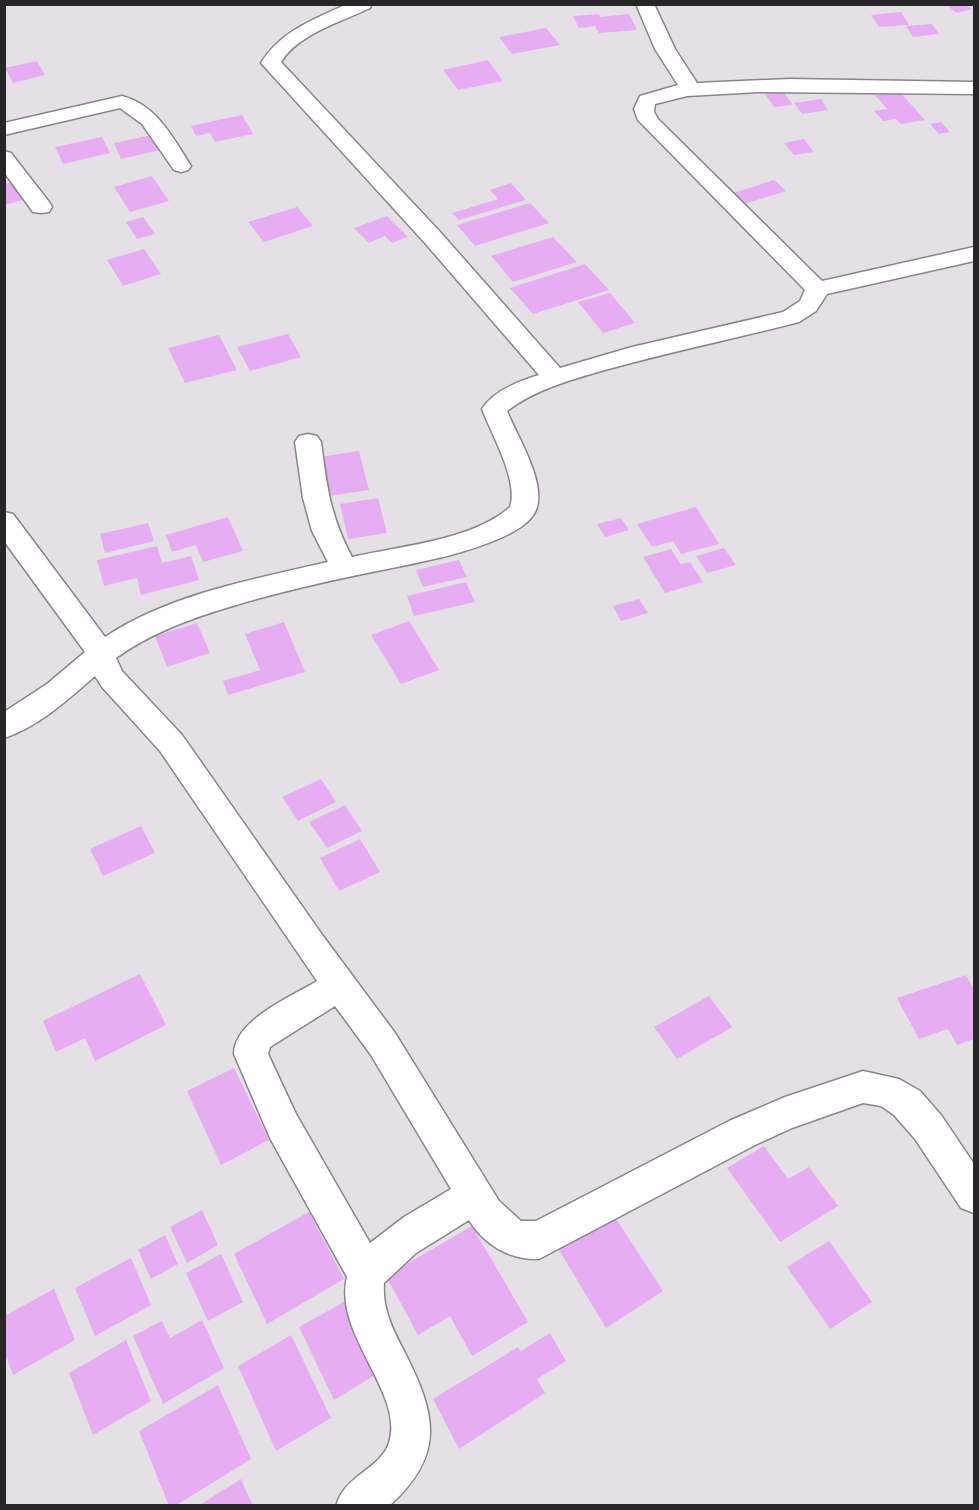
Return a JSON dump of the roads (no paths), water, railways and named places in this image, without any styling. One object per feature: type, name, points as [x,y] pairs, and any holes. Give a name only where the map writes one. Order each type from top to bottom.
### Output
[{"type":"street","points":[[363,4],[291,42],[273,56],[271,63],[433,238],[555,378]]},
{"type":"street","points":[[645,4],[665,49],[691,90]]},
{"type":"street","points":[[817,289],[722,192],[650,123],[644,114],[643,107],[647,100],[691,90],[808,85],[975,88]]},
{"type":"street","points":[[4,129],[122,102],[132,105],[147,117],[181,166]]},
{"type":"street","points":[[4,157],[41,207]]},
{"type":"street","points":[[817,289],[975,254]]},
{"type":"street","points":[[4,727],[63,687],[101,653],[148,626],[187,611],[291,581],[480,536],[505,526],[521,513],[526,503],[526,494],[514,456],[494,409],[498,403],[514,394],[555,378],[613,361],[791,317],[807,309],[814,300],[817,289]]},
{"type":"street","points":[[308,442],[316,498],[325,531],[345,568]]},
{"type":"street","points":[[4,521],[101,653],[104,666],[112,679],[171,742],[339,985],[383,1044],[474,1196],[486,1214],[506,1235],[521,1242],[539,1240],[742,1133],[785,1114],[863,1087],[887,1091],[907,1103],[928,1127],[975,1195]]},
{"type":"street","points":[[339,985],[258,1036],[251,1044],[251,1054],[283,1126],[367,1275]]},
{"type":"street","points":[[357,1506],[398,1468],[410,1447],[412,1425],[409,1405],[370,1328],[364,1300],[367,1275],[390,1249],[474,1196]]}]
